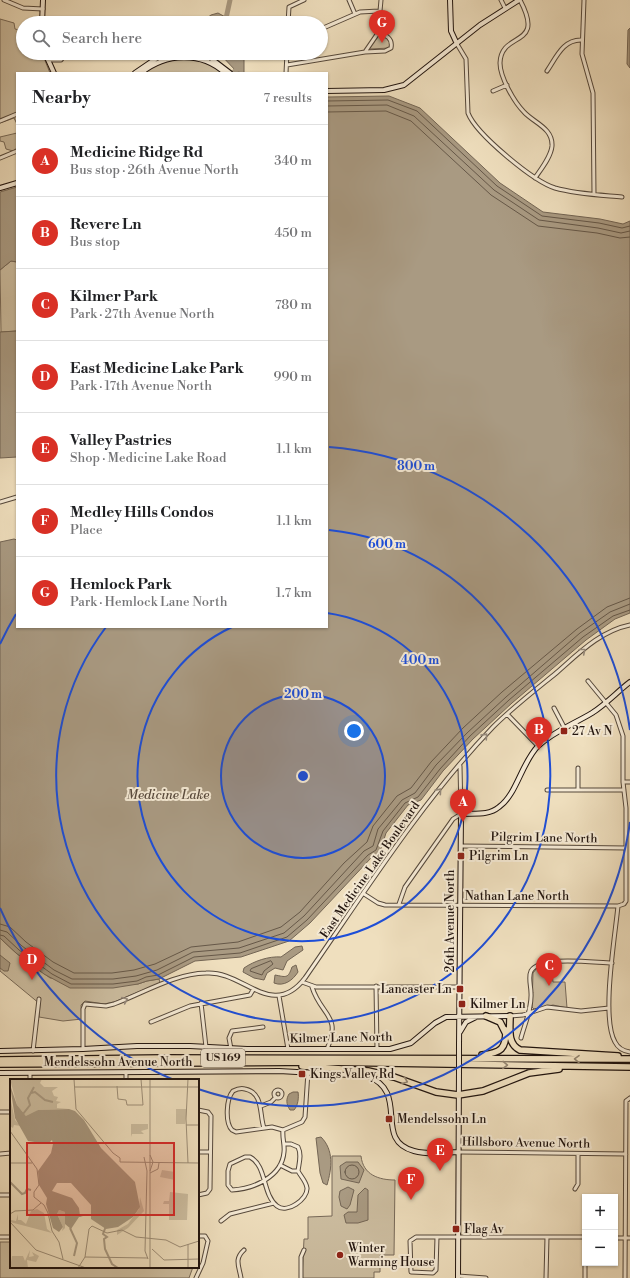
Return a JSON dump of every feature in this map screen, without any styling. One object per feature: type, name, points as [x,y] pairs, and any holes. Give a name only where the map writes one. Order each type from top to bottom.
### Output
[{"type":"highway","points":[[483,1016],[500,1022],[504,1027],[506,1034]]},
{"type":"highway","points":[[446,1058],[496,1053],[504,1046],[508,1016]]},
{"type":"highway","points":[[508,1016],[510,1040],[516,1048],[520,1050],[572,1052],[630,1058]]},
{"type":"highway","name":"US 169","points":[[0,1060],[630,1058]]},
{"type":"highway","points":[[270,1062],[368,1071],[394,1077],[436,1092],[458,1095],[483,1092],[519,1076],[535,1072],[603,1066]]},
{"type":"highway","name":"US 169","points":[[0,1064],[270,1062],[630,1067]]},
{"type":"street","points":[[4,0],[23,8],[43,9]]},
{"type":"street","points":[[42,16],[43,0]]},
{"type":"street","points":[[288,16],[289,7],[304,0]]},
{"type":"street","points":[[350,0],[355,14]]},
{"type":"street","points":[[365,52],[378,33],[380,0]]},
{"type":"street","points":[[450,0],[451,31],[466,59],[468,109],[470,117],[491,141],[535,178],[555,188],[622,197]]},
{"type":"street","points":[[501,0],[505,8]]},
{"type":"street","points":[[328,91],[384,90],[397,88],[410,81],[505,8],[519,0],[527,16],[529,24],[523,36],[508,46],[502,54],[500,69],[507,85],[520,107],[548,131],[552,141],[551,151],[535,178]]},
{"type":"street","points":[[584,0],[582,40],[584,61],[593,93],[594,194]]},
{"type":"street","points":[[328,26],[355,14],[379,10]]},
{"type":"street","points":[[328,58],[365,52],[385,52],[391,48],[391,41],[389,38],[378,33]]},
{"type":"street","points":[[547,72],[566,44],[574,40],[582,40]]},
{"type":"street","points":[[54,72],[48,60],[61,60]]},
{"type":"street","points":[[136,72],[154,60]]},
{"type":"street","points":[[143,72],[158,62],[166,60]]},
{"type":"street","points":[[203,60],[228,72]]},
{"type":"street","points":[[213,60],[228,72]]},
{"type":"street","points":[[286,72],[287,60]]},
{"type":"street","points":[[287,65],[317,60]]},
{"type":"street","points":[[493,91],[507,85]]},
{"type":"street","points":[[0,121],[16,114]]},
{"type":"street","points":[[0,158],[16,151]]},
{"type":"street","points":[[0,188],[16,183]]},
{"type":"street","points":[[0,502],[16,497]]},
{"type":"street","name":"East Medicine Lake Boulevard","points":[[279,996],[292,992],[302,982],[421,811],[507,714],[593,643],[618,628],[630,625]]},
{"type":"street","points":[[588,681],[616,715],[621,728],[628,864]]},
{"type":"street","points":[[399,904],[405,887],[453,819],[461,814],[483,814],[500,807],[508,798],[523,767],[538,746],[564,727],[584,718],[630,682]]},
{"type":"street","points":[[554,708],[564,727]]},
{"type":"street","points":[[507,714],[538,746]]},
{"type":"street","name":"26th Avenue North","points":[[458,1277],[458,1095],[461,846],[460,766]]},
{"type":"street","points":[[578,768],[578,790]]},
{"type":"street","points":[[623,782],[630,782]]},
{"type":"street","points":[[547,790],[624,790]]},
{"type":"street","name":"Pilgrim Lane North","points":[[461,846],[626,848]]},
{"type":"street","name":"Nathan Lane North","points":[[364,894],[380,904],[618,906],[624,904],[626,901],[628,864]]},
{"type":"street","points":[[618,906],[609,1008],[613,1038],[618,1046],[630,1052]]},
{"type":"street","points":[[521,1038],[529,1013],[531,997],[530,976],[532,970],[536,966],[563,961],[612,963]]},
{"type":"street","points":[[83,1050],[83,1008],[87,1003],[106,1006],[114,1004],[171,980],[207,972],[226,975],[254,990],[279,996],[288,1049]]},
{"type":"street","points":[[302,982],[312,987],[376,986],[460,988]]},
{"type":"street","points":[[376,986],[377,1049]]},
{"type":"street","points":[[312,987],[317,1000],[333,1026],[333,1035],[327,1049]]},
{"type":"street","points":[[150,1022],[190,1006],[250,995],[254,990]]},
{"type":"street","points":[[33,1050],[39,999]]},
{"type":"street","points":[[201,1004],[206,1046]]},
{"type":"street","name":"Kilmer Lane North","points":[[0,1051],[83,1050],[137,1046],[377,1049],[404,1046],[418,1038],[440,1020],[459,1016],[508,1016],[529,1013],[550,1007],[581,1011],[609,1008]]},
{"type":"street","points":[[459,1034],[466,1022],[483,1016]]},
{"type":"street","points":[[231,1048],[229,1038],[232,1031],[263,1027]]},
{"type":"street","points":[[126,1072],[126,1079]]},
{"type":"street","points":[[264,1128],[261,1106],[259,1100],[253,1092],[245,1089],[236,1089],[231,1093],[229,1097],[228,1124],[230,1129],[236,1132],[276,1127],[283,1130],[299,1124],[305,1117],[308,1072]]},
{"type":"street","name":"Mendelssohn Avenue North","points":[[0,1073],[308,1072],[362,1076],[377,1080],[390,1096],[392,1125]]},
{"type":"street","points":[[30,1073],[30,1079]]},
{"type":"street","points":[[261,1106],[268,1104],[276,1097]]},
{"type":"street","points":[[628,1098],[625,1198],[625,1277],[630,1276]]},
{"type":"street","points":[[199,1110],[208,1112],[211,1116],[210,1189],[207,1193],[199,1194]]},
{"type":"street","name":"Hillsboro Avenue North","points":[[392,1125],[400,1142],[410,1150],[423,1152],[626,1154]]},
{"type":"street","points":[[283,1130],[284,1153],[280,1165],[275,1173],[264,1180],[234,1190],[230,1189],[228,1185],[229,1167],[232,1162],[245,1157],[250,1157],[256,1162],[264,1180],[274,1202],[278,1206],[285,1207],[293,1205],[303,1198],[307,1187],[298,1171],[299,1150],[295,1145],[284,1144]]},
{"type":"street","points":[[199,1152],[210,1152]]},
{"type":"street","points":[[575,1189],[578,1184],[578,1154]]},
{"type":"street","points":[[280,1165],[292,1171],[298,1171]]},
{"type":"street","points":[[625,1198],[630,1198]]},
{"type":"street","points":[[221,1221],[230,1214],[274,1202]]},
{"type":"street","points":[[196,1278],[206,1255],[207,1238],[199,1236]]},
{"type":"street","points":[[437,1237],[436,1270],[428,1273],[413,1273],[410,1270],[410,1241],[416,1237],[437,1237],[582,1237]]},
{"type":"street","points":[[546,1278],[547,1237]]},
{"type":"street","points":[[618,1238],[630,1238]]},
{"type":"street","points":[[241,1278],[238,1259],[244,1250]]},
{"type":"street","points":[[301,1278],[301,1257],[304,1250]]},
{"type":"street","points":[[584,1266],[584,1278]]},
{"type":"street","points":[[458,1277],[486,1278]]},
{"type":"shaded area","points":[[0,19],[14,23],[16,29],[16,60],[45,60],[50,72],[16,72],[16,122],[14,118],[0,123]]},
{"type":"shaded area","points":[[380,34],[388,38],[391,45],[390,48],[369,49]]},
{"type":"shaded area","points":[[168,60],[206,60],[224,72],[143,72],[150,66]]},
{"type":"shaded area","points":[[16,133],[16,149],[13,151],[6,149],[4,142],[0,141],[0,137]]},
{"type":"shaded area","points":[[11,261],[16,262],[16,331],[1,332],[0,270]]},
{"type":"shaded area","points":[[0,938],[16,953],[50,978],[138,984],[159,979],[160,983],[114,1002],[104,1004],[85,1001],[81,1005],[82,1019],[63,1021],[39,1017],[40,1004],[0,971]]},
{"type":"shaded area","points":[[551,963],[553,982],[565,982],[567,1008],[553,1005],[534,1009],[532,1007],[533,973],[537,968]]},
{"type":"shaded area","points":[[332,1156],[361,1156],[362,1162],[368,1172],[383,1179],[395,1180],[394,1255],[380,1255],[380,1272],[374,1272],[374,1278],[302,1278],[304,1239],[308,1239],[308,1217],[332,1216]]},
{"type":"shaded area","points":[[0,1242],[10,1242],[10,1268],[193,1268],[189,1278],[0,1278]]},
{"type":"water","points":[[218,13],[224,16],[210,16]]},
{"type":"water","points":[[630,28],[630,68],[627,64],[628,30]]},
{"type":"water","points":[[226,60],[244,60],[244,72],[237,72]]},
{"type":"water","name":"Medicine Lake","points":[[389,96],[420,108],[500,183],[543,212],[600,219],[623,224],[630,221],[630,613],[615,619],[586,640],[512,703],[473,739],[443,771],[421,800],[408,805],[386,833],[380,852],[371,858],[310,923],[289,941],[241,957],[195,961],[159,979],[138,984],[113,988],[70,988],[44,974],[16,953],[0,938],[0,542],[16,540],[16,628],[328,628],[328,97]]},
{"type":"water","points":[[16,187],[16,262],[11,261],[0,270],[0,192]]},
{"type":"water","points":[[16,331],[16,457],[0,458],[0,332]]},
{"type":"water","points":[[302,946],[303,950],[287,961],[283,970],[275,968],[267,973],[264,980],[254,978],[243,972],[244,968],[252,963],[267,958],[281,957],[295,947]]},
{"type":"water","points":[[0,955],[10,963],[8,971],[4,971],[0,968]]},
{"type":"water","points":[[296,965],[298,972],[294,978],[281,984],[274,983],[275,975],[286,976],[289,974],[292,967]]},
{"type":"water","points":[[298,1092],[298,1101],[294,1110],[290,1110],[287,1100],[289,1094]]},
{"type":"water","points":[[321,1137],[328,1148],[331,1160],[327,1185],[323,1183],[320,1173],[316,1138]]},
{"type":"water","points":[[346,1162],[358,1162],[364,1170],[359,1183],[341,1179],[340,1166]]},
{"type":"water","points":[[348,1187],[354,1190],[350,1205],[347,1209],[341,1206],[339,1197],[340,1191]]},
{"type":"water","points":[[365,1188],[368,1190],[368,1220],[358,1223],[346,1223],[344,1215],[348,1212],[357,1212],[358,1195]]},
{"type":"waterway","points":[[227,16],[230,0]]},
{"type":"waterway","points":[[234,72],[239,67],[237,60]]},
{"type":"place","name":"Hemlock Park","points":[[382,43]]},
{"type":"place","name":"27 Av N","points":[[564,731]]},
{"type":"place","name":"Revere Ln","points":[[539,750]]},
{"type":"place","name":"Medicine Ridge Rd","points":[[463,822]]},
{"type":"place","name":"Pilgrim Ln","points":[[461,856]]},
{"type":"place","name":"East Medicine Lake Park","points":[[32,980]]},
{"type":"place","name":"Kilmer Park","points":[[549,986]]},
{"type":"place","name":"Lancaster Ln","points":[[460,989]]},
{"type":"place","name":"Kilmer Ln","points":[[462,1004]]},
{"type":"place","name":"Kings Valley Rd","points":[[302,1074]]},
{"type":"place","name":"Mendelssohn Ln","points":[[389,1119]]},
{"type":"place","name":"Valley Pastries","points":[[440,1171]]},
{"type":"place","name":"Medley Hills Condos","points":[[411,1200]]},
{"type":"place","name":"Flag Av","points":[[456,1229]]},
{"type":"place","name":"Winter Warming House","points":[[340,1255]]}]
